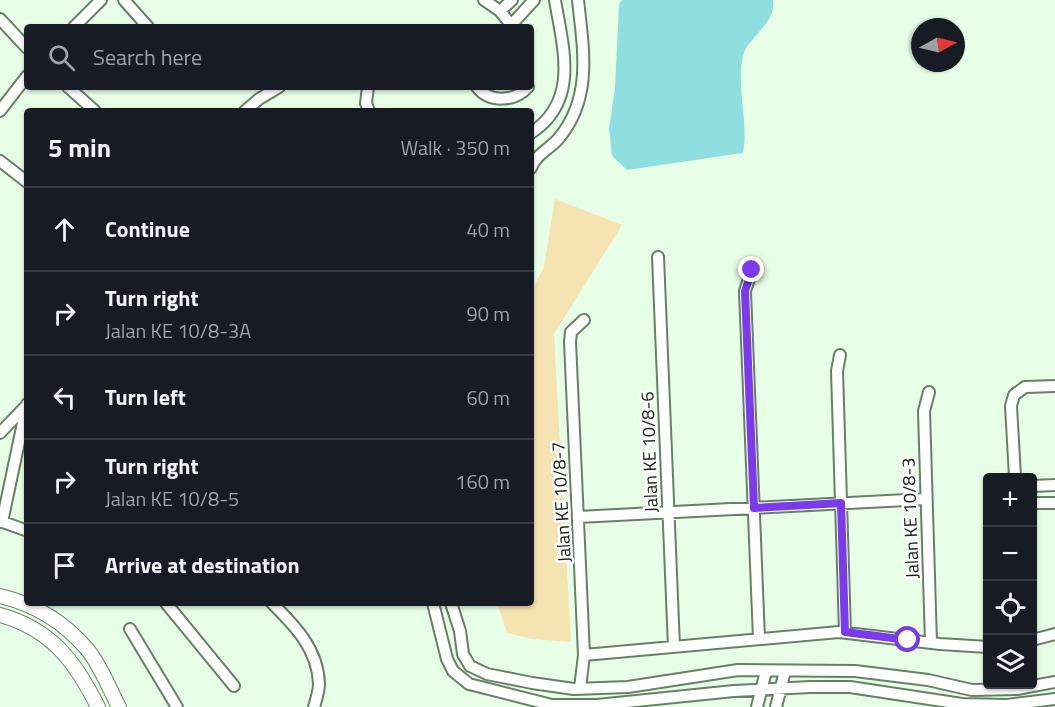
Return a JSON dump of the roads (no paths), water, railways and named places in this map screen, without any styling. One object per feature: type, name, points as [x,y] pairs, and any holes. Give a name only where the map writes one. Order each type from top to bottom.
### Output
[{"type":"main road","points":[[0,596],[24,603]]},
{"type":"main road","points":[[31,606],[68,630],[88,650],[119,707]]},
{"type":"main road","points":[[0,615],[42,633],[57,646],[75,665],[98,707]]},
{"type":"street","points":[[77,24],[101,0]]},
{"type":"street","points":[[124,0],[145,24]]},
{"type":"street","points":[[484,0],[500,11],[510,24]]},
{"type":"street","points":[[500,11],[512,0]]},
{"type":"street","points":[[514,24],[534,0]]},
{"type":"street","points":[[534,131],[543,125],[559,102],[565,82],[565,60],[555,0]]},
{"type":"street","points":[[534,159],[559,138],[577,109],[585,68],[578,0]]},
{"type":"street","points":[[0,19],[24,45]]},
{"type":"street","points":[[0,111],[24,80]]},
{"type":"street","points":[[71,90],[92,108]]},
{"type":"street","points":[[248,108],[274,90]]},
{"type":"street","points":[[368,90],[368,107]]},
{"type":"street","points":[[480,90],[488,97],[501,99],[523,93],[526,90]]},
{"type":"street","points":[[0,161],[24,180]]},
{"type":"street","name":"Jalan KE 10/8-6","points":[[658,256],[674,647]]},
{"type":"street","points":[[752,270],[745,291],[759,639]]},
{"type":"street","name":"Jalan KE 10/8-7","points":[[580,688],[584,655],[570,342],[572,332],[584,320]]},
{"type":"street","points":[[840,355],[837,371],[845,632]]},
{"type":"street","points":[[1015,473],[1011,406],[1014,395],[1025,387],[1055,386]]},
{"type":"street","name":"Jalan KE 10/8-3","points":[[929,392],[924,411],[931,643]]},
{"type":"street","points":[[0,433],[24,408]]},
{"type":"street","points":[[24,418],[1,521],[24,530]]},
{"type":"street","points":[[1037,486],[1055,485]]},
{"type":"street","points":[[578,517],[926,499]]},
{"type":"street","points":[[1037,503],[1055,503]]},
{"type":"street","points":[[168,606],[234,686]]},
{"type":"street","points":[[275,606],[300,631],[314,657],[320,685],[314,707]]},
{"type":"street","points":[[434,606],[447,659],[453,671],[469,684],[552,705],[597,705],[734,690],[850,687],[962,704],[1007,705],[1055,699]]},
{"type":"street","points":[[453,606],[460,631],[463,654],[470,666],[487,674],[526,683],[580,688],[628,687],[738,670],[855,671],[928,680],[972,690],[1017,689],[1055,682]]},
{"type":"street","points":[[130,629],[177,707]]},
{"type":"street","points":[[584,655],[845,632],[931,643],[983,646]]},
{"type":"street","points":[[1037,639],[1055,634]]},
{"type":"street","points":[[757,707],[766,670]]},
{"type":"street","points":[[776,707],[785,671]]},
{"type":"water","points":[[622,0],[773,0],[771,16],[743,56],[741,81],[745,129],[743,153],[627,170],[612,156],[609,129],[615,87],[619,4]]}]
